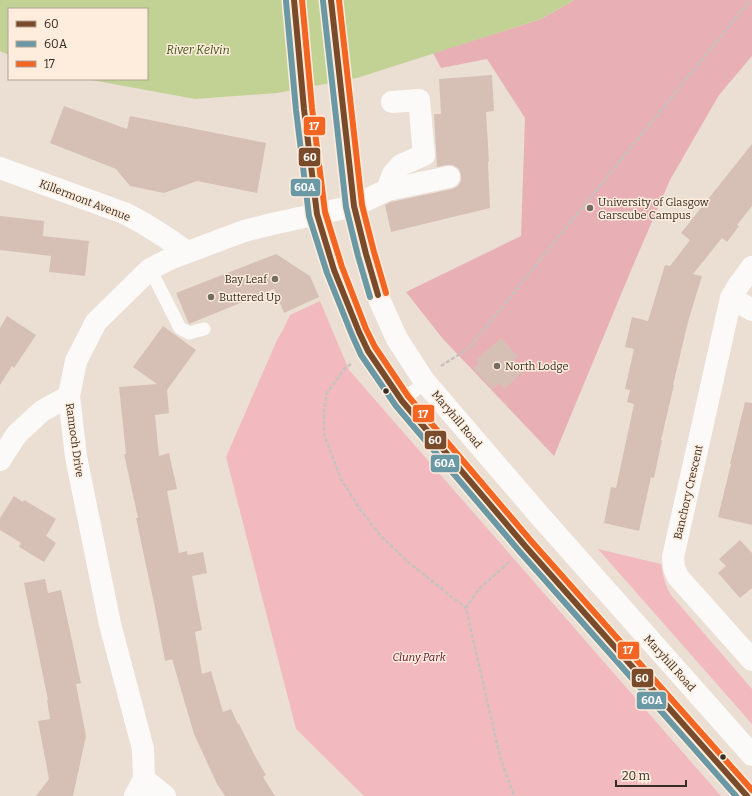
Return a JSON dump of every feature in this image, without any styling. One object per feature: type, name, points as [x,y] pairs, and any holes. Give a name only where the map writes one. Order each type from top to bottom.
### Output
[{"type":"main road","points":[[294,0],[304,109],[318,214],[334,270],[368,351],[402,401],[530,552],[747,796]]},
{"type":"main road","name":"Maryhill Road","points":[[331,0],[354,206],[379,300],[397,339],[425,382],[540,516],[752,755]]},
{"type":"main road","points":[[387,190],[393,174],[401,165],[424,155],[419,100],[392,102]]},
{"type":"main road","name":"Killermont Avenue","points":[[0,168],[124,213],[143,222],[187,252]]},
{"type":"main road","name":"Rannoch Drive","points":[[140,787],[143,749],[110,624],[76,458],[69,396],[76,361],[96,322],[150,269],[172,258],[253,229],[354,206],[387,190],[449,176]]},
{"type":"main road","name":"Banchory Crescent","points":[[752,267],[738,286],[732,298],[673,557],[674,568],[678,577],[752,660]]},
{"type":"main road","points":[[732,298],[752,310]]},
{"type":"main road","points":[[0,460],[17,434],[42,411],[69,396]]},
{"type":"main road","points":[[140,787],[165,796]]},
{"type":"lane","points":[[150,269],[180,328],[189,333],[204,329]]},
{"type":"lane","points":[[402,401],[425,382]]},
{"type":"path","points":[[425,382],[436,370],[469,348],[750,0]]},
{"type":"path","points":[[368,351],[345,368],[327,393],[324,410],[324,434],[341,479],[361,511],[381,536],[408,562],[466,608],[500,757],[514,796]]},
{"type":"path","points":[[466,608],[478,590],[512,559]]},
{"type":"green space","name":"Cluny Park","points":[[320,301],[349,370],[721,796],[364,796],[296,729],[226,457],[277,340],[290,315]]},
{"type":"green space","points":[[598,549],[661,564],[663,576],[671,595],[752,689],[752,724]]},
{"type":"shaded area","name":"University of Glasgow Garscube Campus","points":[[574,0],[752,0],[752,56],[719,95],[670,180],[554,456],[443,339],[406,292],[521,236],[525,118],[487,59],[441,68],[433,53],[541,19]]},
{"type":"water","name":"River Kelvin","points":[[0,0],[574,0],[541,19],[357,78],[277,93],[195,99],[91,80],[148,80],[148,8],[8,8],[8,55],[0,51]]},
{"type":"building","points":[[492,75],[494,111],[486,112],[490,208],[391,232],[385,205],[391,202],[452,189],[458,186],[461,181],[459,169],[453,165],[437,167],[434,114],[441,114],[439,79]]},
{"type":"building","points":[[64,106],[127,129],[130,116],[266,143],[257,193],[197,181],[164,193],[130,186],[116,169],[50,143]]},
{"type":"building","points":[[752,144],[752,206],[737,225],[739,226],[727,242],[722,238],[693,274],[702,276],[688,322],[661,440],[654,478],[651,477],[639,531],[604,523],[611,487],[616,488],[634,404],[627,402],[630,390],[625,389],[634,349],[625,347],[632,317],[648,321],[665,265],[670,266],[690,240],[681,233]]},
{"type":"building","points":[[0,216],[44,221],[43,236],[89,241],[85,276],[49,272],[51,256],[0,250]]},
{"type":"building","points":[[276,254],[310,276],[319,297],[284,313],[274,289],[189,324],[176,293]]},
{"type":"building","points":[[7,316],[36,335],[14,368],[12,366],[0,385],[0,328]]},
{"type":"building","points":[[163,326],[196,350],[167,390],[169,413],[155,415],[159,456],[169,453],[177,489],[167,491],[179,553],[187,551],[188,555],[203,552],[207,573],[192,576],[202,630],[195,632],[202,674],[211,671],[223,712],[231,709],[266,775],[263,777],[275,796],[225,796],[217,784],[194,734],[172,659],[165,661],[136,518],[138,518],[124,454],[126,454],[119,387],[157,384],[133,367]]},
{"type":"building","name":"North Lodge","points":[[501,338],[518,357],[513,360],[523,372],[504,389],[499,383],[492,389],[473,368],[479,363],[476,360]]},
{"type":"building","points":[[745,402],[752,403],[752,525],[718,517]]},
{"type":"building","points":[[14,496],[23,502],[24,500],[56,519],[46,536],[56,543],[44,562],[19,547],[21,543],[0,530],[0,518]]},
{"type":"building","points":[[740,540],[752,553],[752,588],[740,598],[718,573],[726,566],[719,559]]},
{"type":"building","points":[[45,579],[48,593],[61,590],[81,683],[76,684],[86,736],[73,796],[36,796],[49,779],[38,721],[50,719],[48,700],[24,583]]},
{"type":"transit line","name":"60","points":[[294,0],[304,109],[317,214],[334,270],[368,351],[402,401],[526,547],[747,796]]},
{"type":"transit line","name":"17","points":[[302,0],[312,108],[325,212],[342,267],[366,329],[375,347],[408,396],[532,542],[752,790]]},
{"type":"transit line","name":"60","points":[[331,0],[354,206],[378,295]]},
{"type":"transit line","name":"17","points":[[339,0],[362,205],[386,293]]},
{"type":"transit line","name":"60A","points":[[286,1],[296,110],[309,216],[327,273],[361,355],[396,406],[520,552],[736,796]]},
{"type":"transit line","name":"60A","points":[[323,1],[346,207],[370,297]]},
{"type":"place","name":"University of Glasgow Garscube Campus","points":[[590,208]]},
{"type":"place","name":"Bay Leaf","points":[[275,279]]},
{"type":"place","name":"Buttered Up","points":[[211,297]]},
{"type":"place","name":"North Lodge","points":[[497,366]]}]
